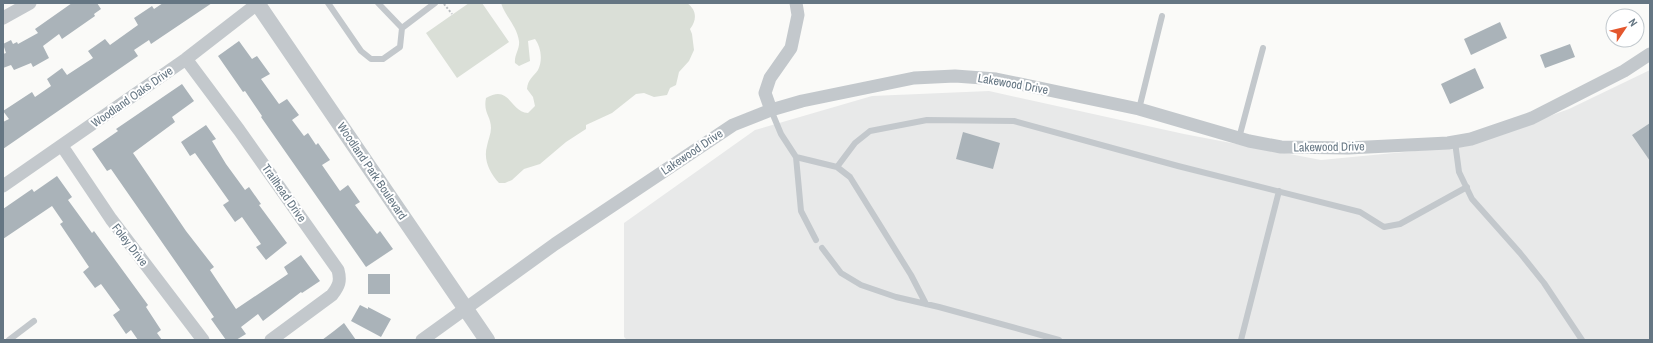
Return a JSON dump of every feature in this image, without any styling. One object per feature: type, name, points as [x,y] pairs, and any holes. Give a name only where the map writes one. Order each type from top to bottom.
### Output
[{"type":"street","points":[[3,18],[30,3]]},
{"type":"street","name":"Woodland Oaks Drive","points":[[3,186],[186,59],[257,3]]},
{"type":"street","name":"Woodland Park Boulevard","points":[[257,3],[487,340]]},
{"type":"street","points":[[771,110],[765,93],[770,78],[791,48],[798,15],[796,3]]},
{"type":"street","name":"Lakewood Drive","points":[[422,340],[556,244],[733,124],[771,110],[802,101],[914,78],[955,76],[996,79],[1139,109],[1239,138],[1281,147],[1348,148],[1455,142],[1470,139],[1532,118],[1624,71],[1650,54]]},
{"type":"street","name":"Trailhead Drive","points":[[186,59],[239,130],[338,270],[341,279],[338,288],[332,295],[271,340]]},
{"type":"street","name":"Foley Drive","points":[[62,146],[110,220],[203,340]]},
{"type":"lane","points":[[328,3],[361,51],[372,59],[383,59],[400,47],[402,28],[434,3]]},
{"type":"lane","points":[[378,3],[402,28]]},
{"type":"lane","points":[[1139,109],[1162,16]]},
{"type":"lane","points":[[1239,138],[1263,48]]},
{"type":"lane","points":[[771,110],[781,134],[796,157],[801,211],[816,240]]},
{"type":"lane","points":[[837,167],[855,143],[870,131],[927,120],[1014,121],[1360,212],[1384,227],[1400,224],[1467,187]]},
{"type":"lane","points":[[1455,142],[1459,172],[1472,199],[1520,253],[1544,283],[1582,340]]},
{"type":"lane","points":[[796,157],[837,167],[850,177],[911,275],[926,304]]},
{"type":"lane","points":[[1241,340],[1279,191]]},
{"type":"lane","points":[[822,248],[841,273],[861,285],[896,297],[1059,340]]},
{"type":"lane","points":[[9,340],[34,321]]},
{"type":"path","points":[[443,3],[452,14]]},
{"type":"shaded area","points":[[469,3],[482,3],[509,42],[457,78],[426,33]]},
{"type":"shaded area","points":[[501,3],[687,3],[693,9],[695,15],[694,22],[690,29],[694,50],[689,61],[679,72],[676,85],[670,88],[667,95],[654,97],[644,93],[636,94],[612,113],[586,125],[586,129],[566,142],[540,164],[524,169],[512,180],[505,183],[499,183],[490,171],[486,156],[487,144],[491,132],[491,124],[486,111],[486,98],[500,94],[505,96],[517,108],[528,113],[535,106],[533,97],[527,89],[530,80],[540,66],[541,58],[540,50],[535,39],[528,41],[530,61],[519,66],[515,63],[515,57],[519,47],[518,36]]},
{"type":"shaded area","points":[[1650,70],[1650,340],[627,340],[624,337],[624,223],[755,130],[872,96],[989,91],[1184,134],[1321,160],[1467,146],[1569,109]]},
{"type":"building","points":[[72,3],[97,3],[101,9],[94,14],[95,16],[62,39],[59,34],[43,46],[49,58],[33,67],[31,63],[14,70],[11,65],[3,68],[3,54],[6,53],[3,44],[11,40],[13,44],[17,42],[18,44],[38,33],[35,29]]},
{"type":"building","points":[[163,3],[212,3],[151,44],[149,40],[134,50],[138,56],[3,149],[3,122],[9,119],[3,111],[32,92],[35,97],[51,86],[47,79],[62,68],[67,75],[93,58],[88,51],[105,39],[110,45],[138,25],[134,18],[152,6],[154,9]]},
{"type":"building","points":[[1500,22],[1507,38],[1471,55],[1464,39]]},
{"type":"building","points":[[239,41],[252,59],[257,56],[270,74],[261,79],[279,104],[287,99],[299,115],[292,120],[304,136],[308,133],[316,145],[318,143],[330,160],[322,165],[340,191],[348,185],[360,202],[355,205],[377,234],[380,231],[393,249],[366,267],[261,117],[262,116],[245,91],[243,92],[218,56]]},
{"type":"building","points":[[1570,44],[1575,57],[1545,68],[1540,55]]},
{"type":"building","points":[[1475,68],[1484,88],[1450,104],[1441,84]]},
{"type":"building","points":[[182,84],[194,101],[172,117],[175,122],[133,153],[186,231],[214,267],[210,270],[236,309],[288,274],[284,267],[301,255],[320,281],[302,293],[301,292],[263,321],[258,314],[241,327],[246,334],[236,340],[226,340],[211,319],[214,317],[111,169],[107,171],[92,149],[118,131],[116,129]]},
{"type":"building","points":[[1650,123],[1650,161],[1632,135]]},
{"type":"building","points":[[206,125],[216,139],[212,141],[226,164],[245,190],[249,187],[261,204],[259,205],[287,243],[266,260],[256,247],[261,244],[242,217],[235,222],[223,205],[229,201],[195,153],[190,156],[181,142]]},
{"type":"building","points":[[963,132],[1000,143],[993,169],[956,159]]},
{"type":"building","points":[[57,176],[72,197],[68,200],[92,233],[94,231],[148,305],[146,307],[161,330],[157,333],[162,340],[138,340],[131,330],[126,334],[113,315],[120,310],[101,284],[95,288],[83,272],[89,267],[60,224],[63,222],[52,206],[3,239],[3,209],[32,189],[34,192]]},
{"type":"building","points":[[368,274],[390,274],[390,294],[368,294]]},
{"type":"building","points":[[360,305],[368,309],[368,307],[391,319],[381,337],[351,321]]},
{"type":"building","points":[[344,323],[356,340],[322,340],[334,331]]}]
